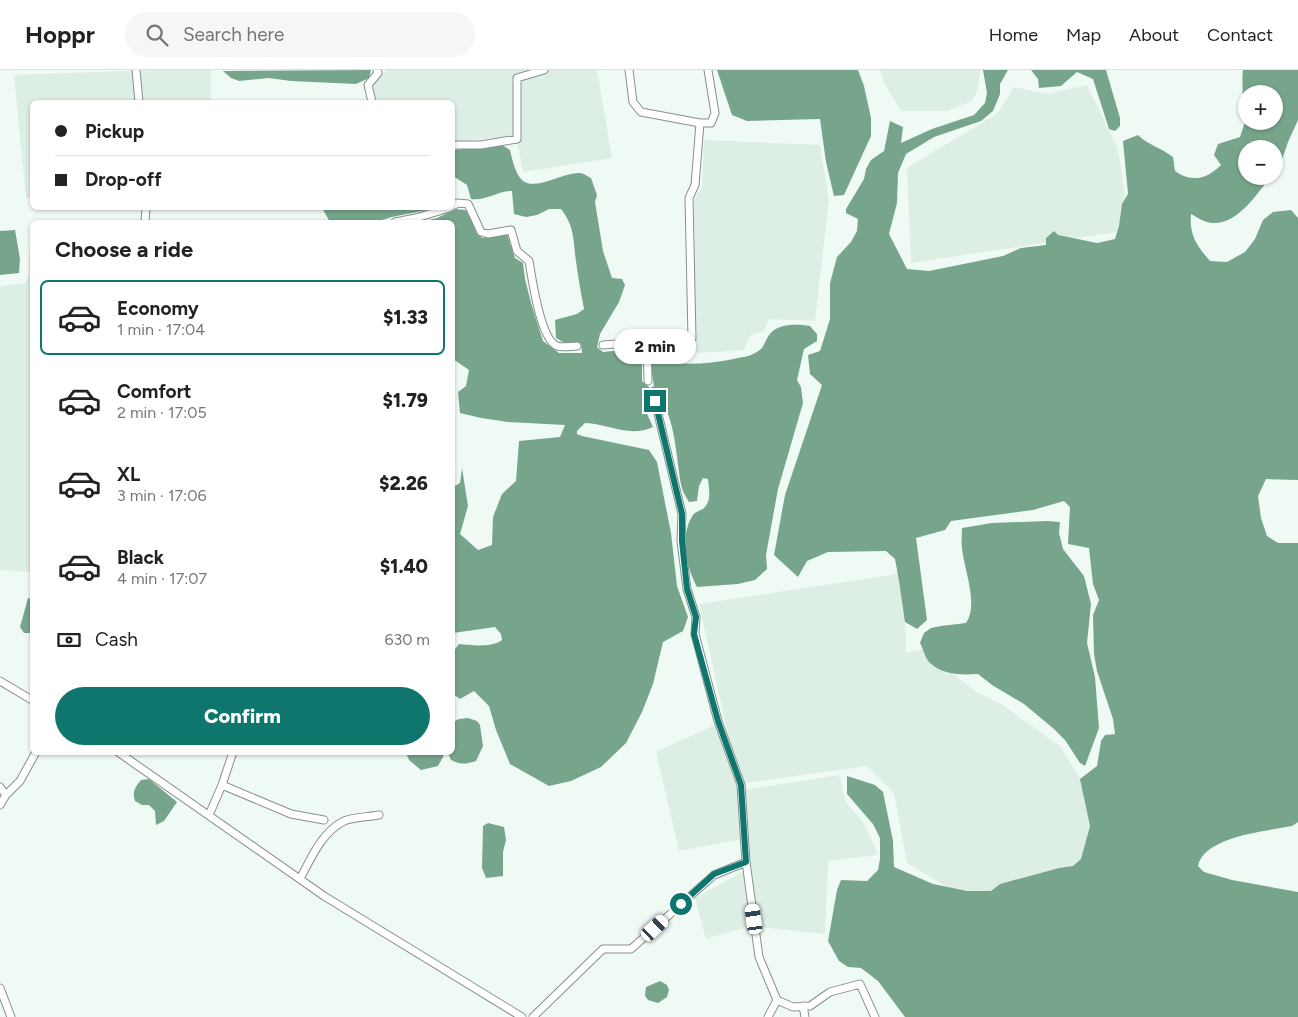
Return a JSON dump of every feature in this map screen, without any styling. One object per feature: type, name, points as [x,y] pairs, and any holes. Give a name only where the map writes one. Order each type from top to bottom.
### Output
[{"type":"street","points":[[136,70],[139,100]]},
{"type":"street","points":[[372,100],[368,85],[378,73],[377,70]]},
{"type":"street","points":[[455,145],[481,145],[517,138],[517,78],[544,70]]},
{"type":"street","points":[[629,70],[633,102],[641,112],[700,124],[710,123],[715,113],[708,70]]},
{"type":"street","points":[[603,345],[692,338],[689,198],[695,185],[700,124]]},
{"type":"street","points":[[455,204],[468,204],[481,232],[488,234],[511,230],[517,251],[530,261],[534,293],[542,325],[553,343],[558,347],[576,346]]},
{"type":"street","points":[[406,220],[442,210]]},
{"type":"street","points":[[647,341],[648,381]]},
{"type":"street","points":[[655,401],[682,514],[682,541],[687,589],[696,617],[694,634],[718,721],[741,785],[746,862],[759,957],[777,1000],[793,1007],[810,1006],[830,992],[860,984],[875,1017]]},
{"type":"street","points":[[0,682],[30,699]]},
{"type":"street","points":[[0,805],[6,795],[20,781],[34,755]]},
{"type":"street","points":[[122,755],[324,896],[522,1017]]},
{"type":"street","points":[[209,816],[222,785],[231,755]]},
{"type":"street","points":[[222,785],[290,814],[324,820]]},
{"type":"street","points":[[0,787],[6,795]]},
{"type":"street","points":[[300,879],[315,850],[330,831],[345,821],[379,815]]},
{"type":"street","points":[[534,1017],[603,949],[631,949],[714,874],[746,862]]},
{"type":"street","points":[[0,988],[11,1017]]},
{"type":"street","points":[[768,1017],[777,1000]]},
{"type":"street","points":[[803,1006],[805,1017]]},
{"type":"shaded area","points":[[211,70],[211,100],[30,100],[30,197],[26,198],[14,75]]},
{"type":"shaded area","points":[[371,70],[369,78],[356,84],[269,78],[239,81],[231,78],[223,71]]},
{"type":"shaded area","points":[[386,70],[597,70],[612,158],[523,172],[516,136],[455,142],[455,100],[374,100],[371,87]]},
{"type":"shaded area","points":[[717,70],[858,70],[864,86],[871,118],[871,136],[844,195],[834,196],[826,162],[820,119],[747,121],[732,115]]},
{"type":"shaded area","points":[[880,70],[980,70],[980,73],[978,89],[972,101],[947,111],[901,111],[884,83]]},
{"type":"shaded area","points":[[983,70],[1008,70],[1000,84],[1000,94],[993,111],[981,121],[934,137],[906,154],[898,173],[897,203],[889,234],[907,269],[929,271],[1003,256],[1021,248],[1046,245],[1046,238],[1054,231],[1058,235],[1097,243],[1115,239],[1122,204],[1128,194],[1123,141],[1138,135],[1173,157],[1175,171],[1181,175],[1199,178],[1210,174],[1221,165],[1214,155],[1218,144],[1240,137],[1242,130],[1283,130],[1283,85],[1243,85],[1243,70],[1298,70],[1298,120],[1283,157],[1283,140],[1238,140],[1238,185],[1264,185],[1246,207],[1231,219],[1210,223],[1191,214],[1191,228],[1195,240],[1210,261],[1227,262],[1245,252],[1255,239],[1263,220],[1273,212],[1291,210],[1298,218],[1298,480],[1266,479],[1258,496],[1261,518],[1267,536],[1278,543],[1298,543],[1298,822],[1292,826],[1253,833],[1224,841],[1203,856],[1198,866],[1204,872],[1232,880],[1298,892],[1298,1017],[905,1017],[878,981],[861,968],[848,967],[839,961],[828,941],[837,890],[841,880],[867,881],[878,870],[880,859],[880,838],[873,824],[847,794],[847,776],[875,785],[883,792],[893,841],[894,867],[933,884],[967,891],[991,891],[1000,884],[1073,866],[1081,859],[1090,826],[1080,779],[1097,766],[1101,741],[1105,735],[1115,734],[1113,719],[1097,671],[1094,654],[1093,615],[1099,600],[1093,584],[1089,548],[1068,544],[1070,507],[1064,501],[1033,510],[951,521],[945,530],[916,538],[927,620],[917,629],[905,622],[895,559],[886,551],[828,552],[807,561],[798,577],[774,555],[785,495],[822,385],[810,374],[808,355],[820,351],[830,319],[830,283],[837,257],[851,242],[857,231],[858,219],[846,213],[846,209],[864,179],[866,169],[871,160],[884,151],[890,121],[903,127],[901,143],[932,129],[974,115],[985,103],[987,93]]},
{"type":"shaded area","points":[[1031,70],[1106,70],[1120,118],[1120,126],[1115,131],[1109,129],[1093,79],[1077,72],[1061,86],[1039,88],[1038,79]]},
{"type":"shaded area","points":[[1087,85],[1118,149],[1130,230],[911,263],[907,168],[997,114],[1014,87],[1048,94]]},
{"type":"shaded area","points":[[704,140],[820,145],[829,200],[815,321],[769,319],[764,331],[750,335],[744,350],[696,353],[694,200],[702,187]]},
{"type":"shaded area","points":[[502,145],[510,150],[517,174],[527,183],[541,183],[565,175],[581,173],[591,178],[597,195],[595,202],[603,251],[612,278],[622,279],[625,285],[619,302],[600,334],[597,347],[603,352],[633,349],[642,357],[642,381],[650,388],[654,386],[650,361],[651,348],[664,344],[669,351],[672,363],[703,363],[751,355],[762,347],[774,330],[783,326],[810,326],[817,334],[817,341],[804,349],[797,380],[801,387],[803,403],[778,489],[766,555],[767,569],[755,580],[738,584],[697,587],[687,561],[686,532],[693,515],[703,509],[708,502],[708,479],[703,478],[699,486],[697,501],[689,502],[682,488],[672,426],[668,413],[662,403],[655,397],[644,395],[643,405],[653,427],[644,430],[628,431],[585,423],[577,431],[577,434],[582,436],[649,450],[657,462],[671,533],[677,586],[688,617],[683,631],[663,642],[653,684],[642,712],[626,743],[601,767],[571,781],[549,786],[510,764],[496,730],[489,706],[474,691],[460,699],[455,695],[455,649],[459,644],[487,645],[498,643],[502,640],[501,634],[495,627],[455,633],[455,486],[460,483],[462,468],[468,506],[460,534],[478,550],[492,545],[493,517],[502,494],[516,481],[519,441],[560,437],[565,425],[508,422],[460,413],[458,392],[466,386],[469,370],[455,360],[455,220],[429,220],[456,209],[465,210],[469,213],[476,232],[482,238],[507,234],[515,258],[523,263],[531,303],[543,341],[559,353],[582,353],[581,344],[563,342],[556,338],[555,320],[577,314],[584,309],[573,234],[569,222],[561,209],[549,209],[537,215],[526,217],[514,214],[512,191],[482,199],[471,199],[467,185],[455,177],[455,150]]},
{"type":"shaded area","points":[[323,210],[428,210],[382,220],[329,220]]},
{"type":"shaded area","points":[[15,230],[20,259],[19,273],[0,275],[0,231]]},
{"type":"shaded area","points":[[29,254],[30,572],[0,570],[0,286],[25,283],[29,275]]},
{"type":"shaded area","points":[[1060,522],[1059,533],[1063,549],[1084,576],[1091,604],[1087,643],[1095,677],[1099,728],[1085,766],[1080,763],[1065,740],[1024,704],[992,685],[978,674],[952,673],[940,670],[929,662],[920,643],[924,633],[931,628],[966,623],[970,615],[971,597],[963,557],[962,528],[992,523]]},
{"type":"shaded area","points":[[904,573],[906,653],[922,650],[975,691],[1001,704],[1060,746],[1092,797],[1089,867],[972,902],[907,863],[894,793],[867,766],[739,784],[699,604]]},
{"type":"shaded area","points":[[28,598],[30,598],[30,633],[24,633],[20,627]]},
{"type":"shaded area","points":[[468,718],[477,721],[480,725],[483,746],[476,761],[467,763],[454,762],[449,755],[455,755],[455,721]]},
{"type":"shaded area","points":[[715,725],[738,791],[839,775],[846,802],[865,825],[878,855],[828,861],[825,934],[750,926],[706,939],[695,898],[744,871],[742,839],[679,851],[656,752]]},
{"type":"shaded area","points":[[407,755],[444,755],[438,766],[421,770],[409,760]]},
{"type":"shaded area","points":[[149,779],[177,802],[164,821],[156,825],[155,811],[149,805],[142,805],[135,801],[134,798],[135,790],[141,780]]},
{"type":"shaded area","points":[[488,823],[504,827],[506,840],[503,852],[503,876],[486,878],[482,868],[483,826]]},
{"type":"shaded area","points":[[660,981],[667,985],[669,990],[667,997],[658,1003],[648,1000],[645,996],[646,987]]},
{"type":"route","points":[[655,401],[682,514],[682,541],[687,589],[696,617],[694,634],[718,721],[741,785],[746,862],[714,874],[681,904]]}]
